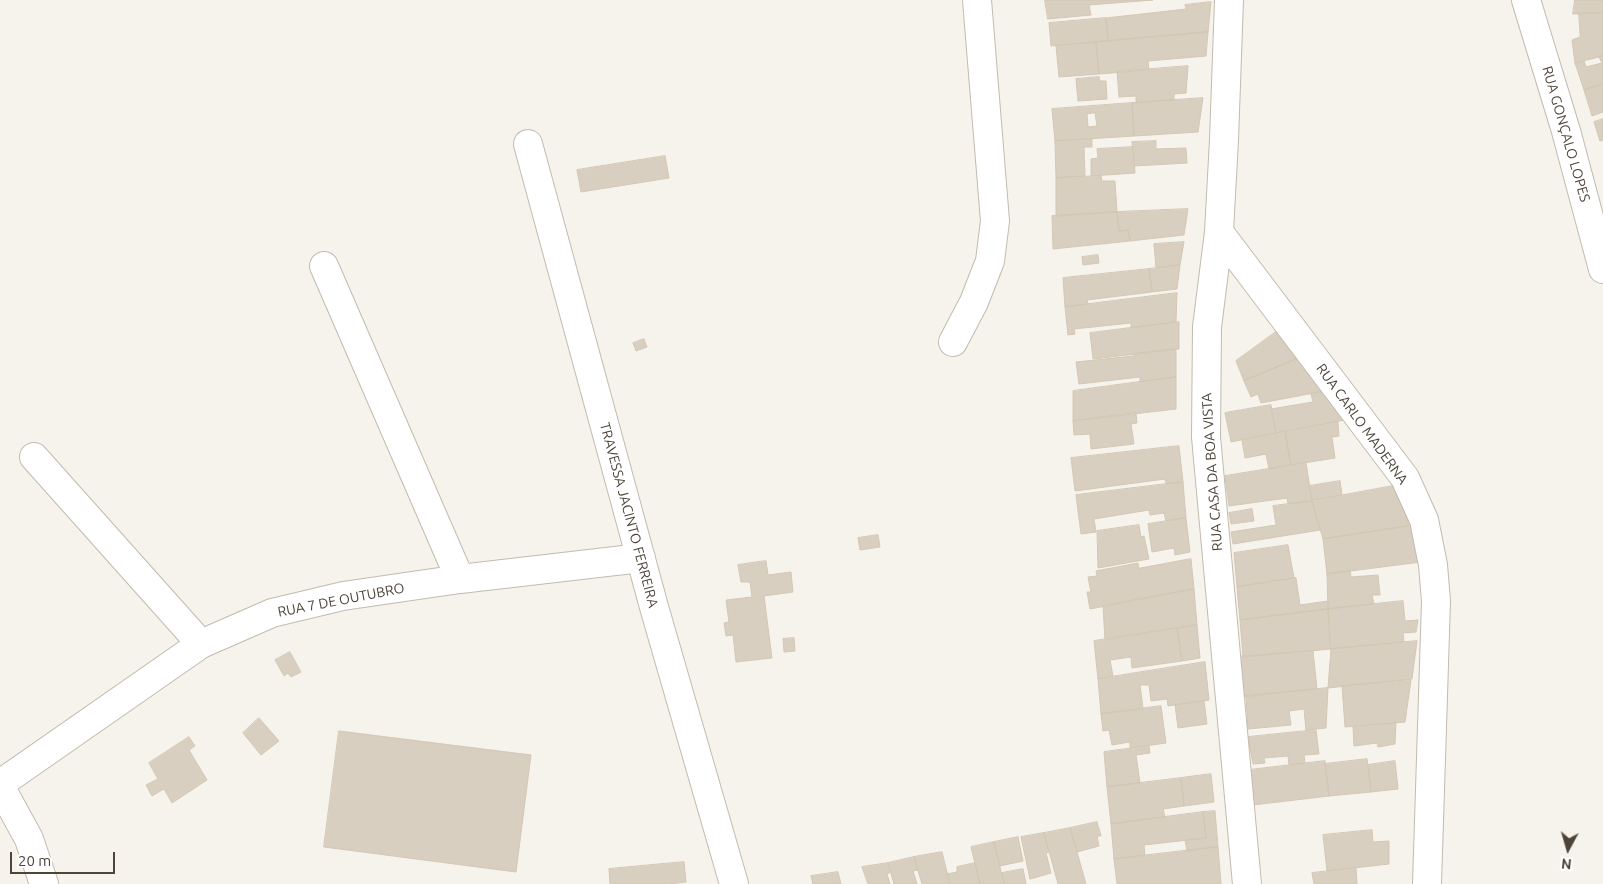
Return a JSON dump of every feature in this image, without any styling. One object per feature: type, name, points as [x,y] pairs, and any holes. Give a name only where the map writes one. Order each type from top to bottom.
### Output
[{"type":"street","points":[[953,342],[974,302],[990,261],[995,221],[977,0]]},
{"type":"street","name":"RUA CASA DA BOA VISTA","points":[[1229,0],[1224,140],[1218,232],[1207,327],[1206,437],[1247,884]]},
{"type":"street","name":"RUA GONÇALO LOPES","points":[[1527,2],[1566,131],[1603,269]]},
{"type":"street","name":"TRAVESSA JACINTO FERREIRA","points":[[528,144],[641,558],[734,884]]},
{"type":"street","name":"RUA CARLO MADERNA","points":[[1218,232],[1405,478],[1424,520],[1433,565],[1436,601],[1427,884]]},
{"type":"street","points":[[324,266],[460,579]]},
{"type":"street","points":[[34,457],[201,644]]},
{"type":"street","name":"RUA 7 DE OUTUBRO","points":[[0,785],[201,644],[272,613],[343,596],[460,579],[641,558]]},
{"type":"street","points":[[0,785],[29,839],[44,884]]},
{"type":"building","points":[[1045,0],[1153,0],[1089,5],[1091,15],[1048,19]]},
{"type":"building","points":[[1575,0],[1603,0],[1603,13],[1573,14]]},
{"type":"building","points":[[1211,2],[1208,32],[1108,41],[1106,18],[1186,9],[1185,5]]},
{"type":"building","points":[[1579,13],[1603,13],[1603,56],[1575,63],[1572,40],[1580,37]]},
{"type":"building","points":[[1106,18],[1108,41],[1051,46],[1049,23]]},
{"type":"building","points":[[1208,32],[1206,56],[1148,61],[1149,70],[1099,74],[1096,42]]},
{"type":"building","points":[[1096,42],[1099,74],[1059,77],[1056,46]]},
{"type":"building","points":[[1603,56],[1603,84],[1584,90],[1575,63],[1584,61],[1586,67],[1602,63],[1599,57]]},
{"type":"building","points":[[1188,66],[1186,93],[1174,94],[1174,100],[1136,103],[1136,96],[1119,97],[1117,72]]},
{"type":"building","points":[[1099,77],[1100,81],[1106,81],[1107,99],[1078,101],[1076,79]]},
{"type":"building","points":[[1603,84],[1603,112],[1592,116],[1584,90]]},
{"type":"building","points":[[1203,98],[1198,132],[1134,136],[1132,103]]},
{"type":"building","points":[[1132,103],[1134,136],[1055,141],[1052,109]],"holes":[[[1095,113],[1097,126],[1088,127],[1087,114]]]},
{"type":"building","points":[[1603,119],[1603,140],[1600,141],[1594,122]]},
{"type":"building","points":[[1092,139],[1092,147],[1084,147],[1085,176],[1056,178],[1055,141]]},
{"type":"building","points":[[1156,141],[1156,149],[1186,148],[1187,163],[1134,166],[1132,142]]},
{"type":"building","points":[[1133,147],[1135,173],[1091,176],[1091,159],[1098,158],[1097,149]]},
{"type":"building","points":[[665,156],[669,178],[581,192],[577,170]]},
{"type":"building","points":[[1101,176],[1102,181],[1115,181],[1117,212],[1056,216],[1056,178]]},
{"type":"building","points":[[1188,209],[1184,235],[1130,241],[1128,230],[1119,231],[1117,212]]},
{"type":"building","points":[[1117,212],[1119,231],[1128,230],[1130,241],[1053,249],[1052,216]]},
{"type":"building","points":[[1184,242],[1180,265],[1156,268],[1154,244]]},
{"type":"building","points":[[1098,255],[1099,263],[1083,265],[1082,257]]},
{"type":"building","points":[[1180,265],[1177,289],[1152,292],[1149,269]]},
{"type":"building","points":[[1149,269],[1152,292],[1087,300],[1088,304],[1065,307],[1063,278]]},
{"type":"building","points":[[1177,293],[1176,322],[1131,328],[1131,323],[1074,329],[1075,334],[1068,335],[1065,307]]},
{"type":"building","points":[[1179,322],[1179,349],[1093,359],[1090,333]]},
{"type":"building","points":[[1284,326],[1305,355],[1244,381],[1236,361]]},
{"type":"building","points":[[644,339],[647,347],[636,351],[633,343]]},
{"type":"building","points":[[1176,349],[1176,377],[1140,382],[1140,377],[1079,384],[1076,362],[1134,356],[1134,354]]},
{"type":"building","points":[[1305,355],[1330,390],[1261,403],[1258,394],[1251,397],[1244,381]]},
{"type":"building","points":[[1176,377],[1176,409],[1073,421],[1073,391]]},
{"type":"building","points":[[1326,391],[1328,401],[1336,399],[1350,419],[1276,433],[1271,409],[1313,402],[1311,394]]},
{"type":"building","points":[[1271,405],[1276,433],[1231,442],[1225,413]]},
{"type":"building","points":[[1136,413],[1137,423],[1131,424],[1134,444],[1091,449],[1090,434],[1074,435],[1073,421]]},
{"type":"building","points":[[1338,422],[1339,436],[1332,437],[1335,458],[1291,465],[1285,432]]},
{"type":"building","points":[[1285,432],[1291,465],[1269,469],[1266,454],[1245,458],[1242,440]]},
{"type":"building","points":[[1179,446],[1183,482],[1166,484],[1165,479],[1075,491],[1071,458]]},
{"type":"building","points":[[1306,463],[1312,501],[1288,504],[1287,498],[1229,506],[1225,476]]},
{"type":"building","points":[[1340,481],[1342,495],[1312,500],[1309,486]]},
{"type":"building","points":[[1183,482],[1186,518],[1166,521],[1164,513],[1150,515],[1149,510],[1094,519],[1096,532],[1081,534],[1076,495]]},
{"type":"building","points":[[1398,485],[1409,526],[1323,539],[1312,501]]},
{"type":"building","points":[[1312,501],[1320,530],[1233,544],[1231,532],[1276,525],[1273,506]]},
{"type":"building","points":[[1252,509],[1254,521],[1231,524],[1229,513]]},
{"type":"building","points":[[1186,518],[1190,552],[1175,555],[1174,548],[1152,552],[1148,524]]},
{"type":"building","points":[[1139,525],[1141,537],[1144,536],[1149,559],[1098,568],[1097,531]]},
{"type":"building","points":[[1415,525],[1421,562],[1327,574],[1323,539]]},
{"type":"building","points":[[878,535],[880,547],[860,550],[858,538]]},
{"type":"building","points":[[1288,545],[1294,578],[1237,587],[1234,553]]},
{"type":"building","points":[[1191,559],[1194,589],[1090,609],[1087,592],[1091,592],[1088,577],[1097,576],[1096,571],[1138,563],[1139,568]]},
{"type":"building","points":[[766,561],[768,575],[791,572],[793,592],[764,596],[772,658],[736,662],[733,635],[726,636],[724,623],[729,622],[726,600],[752,597],[750,582],[741,582],[738,565]]},
{"type":"building","points":[[1350,571],[1351,577],[1378,575],[1380,595],[1372,595],[1374,604],[1328,609],[1327,574]]},
{"type":"building","points":[[1296,578],[1300,605],[1328,601],[1328,609],[1240,620],[1237,587]]},
{"type":"building","points":[[1194,589],[1197,625],[1105,640],[1103,606]]},
{"type":"building","points":[[1403,601],[1405,621],[1418,620],[1416,632],[1403,633],[1404,642],[1330,649],[1328,609]]},
{"type":"building","points":[[1328,609],[1331,649],[1243,657],[1240,620]]},
{"type":"building","points":[[1197,625],[1200,658],[1182,661],[1177,628]]},
{"type":"building","points":[[1177,628],[1182,661],[1132,668],[1131,657],[1110,660],[1113,676],[1098,679],[1094,641]]},
{"type":"building","points":[[794,638],[795,651],[784,652],[783,639]]},
{"type":"building","points":[[1417,641],[1412,679],[1328,688],[1331,649]]},
{"type":"building","points":[[1313,651],[1317,689],[1240,697],[1236,657]]},
{"type":"building","points":[[290,652],[301,672],[291,677],[288,673],[284,676],[275,660]]},
{"type":"building","points":[[1205,662],[1209,700],[1168,706],[1167,699],[1151,701],[1149,685],[1140,685],[1143,709],[1101,714],[1098,679]]},
{"type":"building","points":[[1411,680],[1405,722],[1345,727],[1342,686]]},
{"type":"building","points":[[1328,688],[1326,728],[1306,730],[1304,709],[1289,711],[1291,725],[1248,729],[1246,696]]},
{"type":"building","points":[[1204,701],[1207,724],[1178,728],[1175,705]]},
{"type":"building","points":[[1161,706],[1166,743],[1130,748],[1130,742],[1112,745],[1109,730],[1103,731],[1101,714]]},
{"type":"building","points":[[259,718],[279,741],[261,755],[243,733]]},
{"type":"building","points":[[1396,723],[1395,744],[1378,747],[1377,743],[1354,746],[1353,727]]},
{"type":"building","points":[[1316,730],[1319,754],[1304,755],[1305,763],[1289,765],[1288,756],[1264,758],[1265,763],[1253,764],[1248,737]]},
{"type":"building","points":[[339,731],[531,755],[516,872],[324,847]]},
{"type":"building","points":[[189,737],[195,746],[189,750],[207,780],[172,803],[164,789],[152,796],[146,785],[158,779],[149,763]]},
{"type":"building","points":[[1149,746],[1150,753],[1136,755],[1140,783],[1107,787],[1104,752]]},
{"type":"building","points":[[1367,759],[1371,792],[1329,796],[1325,764]]},
{"type":"building","points":[[1325,761],[1329,796],[1253,805],[1249,770]]},
{"type":"building","points":[[1395,761],[1398,789],[1371,792],[1368,765]]},
{"type":"building","points":[[1211,774],[1214,802],[1184,806],[1181,778]]},
{"type":"building","points":[[1181,778],[1184,806],[1163,809],[1165,817],[1111,824],[1107,787]]},
{"type":"building","points":[[1215,811],[1218,847],[1187,851],[1185,840],[1206,838],[1203,812]]},
{"type":"building","points":[[1203,812],[1206,838],[1144,845],[1145,856],[1114,859],[1111,824]]},
{"type":"building","points":[[1097,822],[1101,836],[1097,836],[1099,846],[1077,852],[1070,828]]},
{"type":"building","points":[[1070,828],[1086,884],[1058,884],[1044,833]]},
{"type":"building","points":[[1372,830],[1373,842],[1389,841],[1389,864],[1327,871],[1323,835]]},
{"type":"building","points":[[1044,833],[1049,852],[1046,853],[1051,873],[1030,879],[1021,837]]},
{"type":"building","points":[[1018,837],[1023,861],[1000,866],[994,842]]},
{"type":"building","points":[[994,842],[1004,884],[980,884],[971,847]]},
{"type":"building","points":[[1218,847],[1221,884],[1117,884],[1114,859]]},
{"type":"building","points":[[942,852],[950,884],[922,884],[914,857]]},
{"type":"building","points":[[914,857],[918,870],[913,871],[917,884],[894,884],[888,863]]},
{"type":"building","points":[[684,862],[686,882],[668,884],[610,884],[609,869]]},
{"type":"building","points":[[888,863],[891,872],[887,874],[890,884],[868,884],[862,867]]},
{"type":"building","points":[[975,863],[980,884],[950,884],[947,874],[957,872],[957,867]]},
{"type":"building","points":[[1356,868],[1357,884],[1314,884],[1312,873]]},
{"type":"building","points":[[1023,869],[1026,884],[1004,884],[1002,873]]},
{"type":"building","points":[[838,872],[841,884],[813,884],[811,876]]}]
